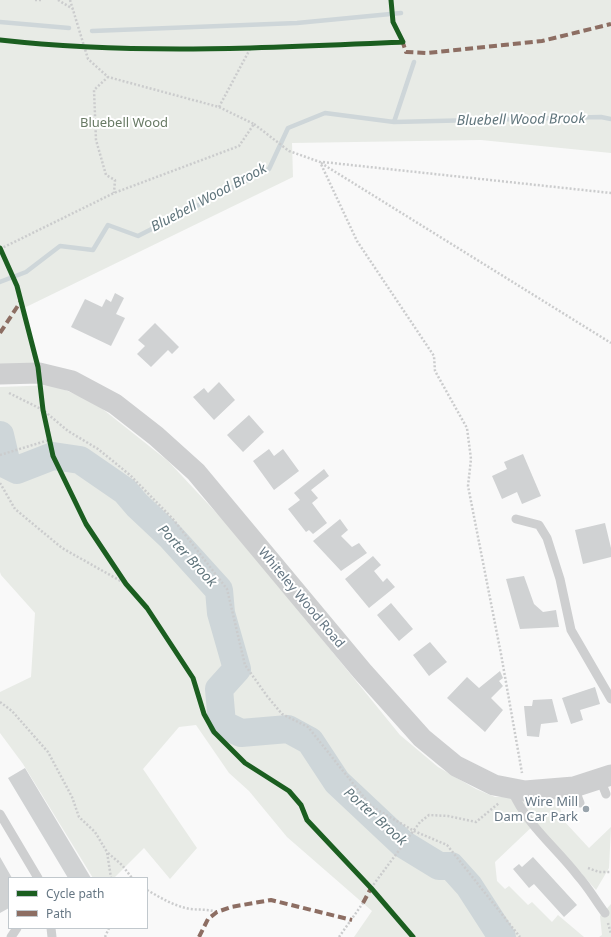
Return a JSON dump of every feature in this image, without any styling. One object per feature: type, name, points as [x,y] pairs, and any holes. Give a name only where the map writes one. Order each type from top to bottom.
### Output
[{"type":"street","name":"Whiteley Wood Road","points":[[3,383],[39,373],[72,381],[115,404],[156,436],[196,472],[357,665],[422,738],[456,766],[494,785],[518,790],[577,795],[606,783]]},
{"type":"lane","points":[[516,519],[539,525],[547,538],[560,579],[571,630],[611,700]]},
{"type":"lane","points":[[518,790],[518,806],[530,824],[578,875],[605,913]]},
{"type":"lane","points":[[0,814],[37,877]]},
{"type":"path","points":[[35,0],[43,0]]},
{"type":"path","points":[[58,0],[73,9]]},
{"type":"path","points":[[70,0],[88,59],[108,77],[219,107],[254,124],[288,151],[320,162],[611,193]]},
{"type":"path","points":[[219,107],[250,49]]},
{"type":"path","points":[[108,77],[94,90],[96,140],[106,175],[115,180],[114,192]]},
{"type":"path","points":[[3,255],[0,249],[114,192],[239,146],[254,124]]},
{"type":"path","points":[[320,162],[611,343]]},
{"type":"path","points":[[320,162],[357,241],[434,356],[435,371],[467,428],[471,459],[468,486],[501,654],[518,790]]},
{"type":"path","points":[[3,383],[43,410],[68,431],[98,449],[130,475],[173,519],[227,589],[244,665],[267,696],[282,714],[308,727],[372,806],[414,831],[447,845],[520,937]]},
{"type":"path","points":[[42,403],[44,418]]},
{"type":"path","points":[[47,433],[51,448]]},
{"type":"path","points":[[0,455],[49,440]]},
{"type":"path","points":[[0,483],[16,509],[62,548],[126,584]]},
{"type":"path","points":[[117,571],[130,589]]},
{"type":"path","points":[[0,702],[12,711],[48,752],[72,797],[79,817],[95,832],[107,852],[131,877]]},
{"type":"path","points":[[371,888],[397,850],[408,840],[420,822],[429,816],[448,816],[476,822],[496,808]]},
{"type":"path","points":[[107,852],[111,877]]},
{"type":"path","points":[[365,882],[375,893]]},
{"type":"path","points":[[148,891],[170,903],[190,909],[206,909],[217,912]]},
{"type":"path","points":[[339,937],[362,903]]},
{"type":"green space","name":"Bluebell Wood","points":[[0,0],[611,0],[611,153],[481,140],[292,143],[293,177],[24,308],[39,366],[0,366]]},
{"type":"green space","points":[[54,385],[95,403],[168,461],[239,537],[400,735],[438,767],[476,789],[495,797],[557,797],[564,821],[589,848],[611,827],[609,868],[596,890],[536,823],[495,862],[497,881],[505,889],[509,886],[528,905],[532,902],[552,922],[558,915],[584,937],[354,937],[372,911],[287,837],[249,791],[229,773],[196,725],[179,727],[143,769],[197,848],[170,879],[144,848],[115,877],[92,877],[23,764],[0,733],[0,692],[31,677],[35,613],[0,572],[0,387]]},
{"type":"green space","points":[[611,904],[611,937],[599,937],[602,935],[600,916]]},
{"type":"building","points":[[115,293],[124,298],[116,314],[125,318],[111,346],[71,327],[85,299],[102,307],[106,299],[111,302]]},
{"type":"building","points":[[155,323],[179,347],[172,354],[168,350],[151,367],[137,354],[145,346],[138,340]]},
{"type":"building","points":[[219,382],[235,400],[214,420],[193,397],[204,388],[208,393]]},
{"type":"building","points":[[249,415],[264,432],[243,452],[227,435]]},
{"type":"building","points":[[269,449],[274,456],[283,449],[299,471],[274,490],[253,461]]},
{"type":"building","points":[[523,454],[541,496],[522,504],[517,492],[502,499],[492,476],[507,469],[504,462]]},
{"type":"building","points":[[324,469],[329,476],[311,490],[318,498],[312,503],[327,523],[313,534],[309,530],[306,532],[288,509],[300,500],[294,493]]},
{"type":"building","points":[[340,519],[348,530],[341,536],[352,547],[359,543],[367,553],[341,571],[313,541]]},
{"type":"building","points":[[605,523],[611,548],[611,557],[583,564],[575,530]]},
{"type":"building","points":[[373,556],[381,565],[374,571],[383,582],[387,578],[395,587],[369,608],[345,579]]},
{"type":"building","points":[[524,576],[534,604],[543,612],[556,610],[559,627],[520,629],[506,579]]},
{"type":"building","points":[[391,603],[413,629],[399,641],[377,615]]},
{"type":"building","points":[[430,642],[447,662],[429,676],[413,655]]},
{"type":"building","points":[[500,671],[503,678],[499,681],[503,686],[491,698],[503,710],[485,732],[447,698],[467,677],[479,688]]},
{"type":"building","points":[[595,687],[600,704],[580,710],[583,720],[571,724],[562,698]]},
{"type":"building","points":[[552,699],[558,722],[541,724],[539,737],[527,736],[524,706],[532,706],[533,700]]},
{"type":"building","points":[[25,768],[90,877],[67,877],[8,778]]},
{"type":"building","points":[[0,857],[11,877],[8,877],[8,909],[0,913]]},
{"type":"building","points":[[533,857],[577,905],[564,917],[534,884],[529,888],[513,869],[519,864],[522,867]]},
{"type":"waterway","points":[[92,31],[297,23],[401,13]]},
{"type":"waterway","points":[[0,22],[69,28]]},
{"type":"waterway","points":[[394,122],[414,62]]},
{"type":"waterway","name":"Bluebell Wood Brook","points":[[0,282],[26,272],[60,246],[93,250],[108,225],[138,236],[269,169],[288,128],[325,113],[394,122],[601,117],[611,119]]},
{"type":"waterway","name":"Porter Brook","points":[[0,435],[7,465],[17,470],[53,456],[80,460],[125,491],[137,505],[171,537],[219,590],[221,613],[237,669],[219,689],[222,724],[241,733],[288,729],[310,741],[337,782],[403,844],[439,866],[451,866],[469,886],[502,937]]},
{"type":"marked path","points":[[402,40],[406,52],[427,53],[542,41],[611,24]]},
{"type":"marked path","points":[[0,333],[21,301]]},
{"type":"marked path","points":[[363,903],[371,888]]},
{"type":"marked path","points":[[199,937],[208,919],[217,912],[231,907],[271,900],[352,920]]},
{"type":"cycle path","points":[[0,40],[50,45],[151,49],[252,48],[403,42],[393,22],[391,0]]},
{"type":"cycle path","points":[[0,248],[17,286],[38,367],[43,410],[53,456],[86,524],[126,584],[147,608],[193,678],[204,714],[214,732],[245,763],[289,791],[301,805],[307,820],[371,888],[413,937]]},
{"type":"place","name":"Wire Mill Dam Car Park","points":[[586,809]]}]
